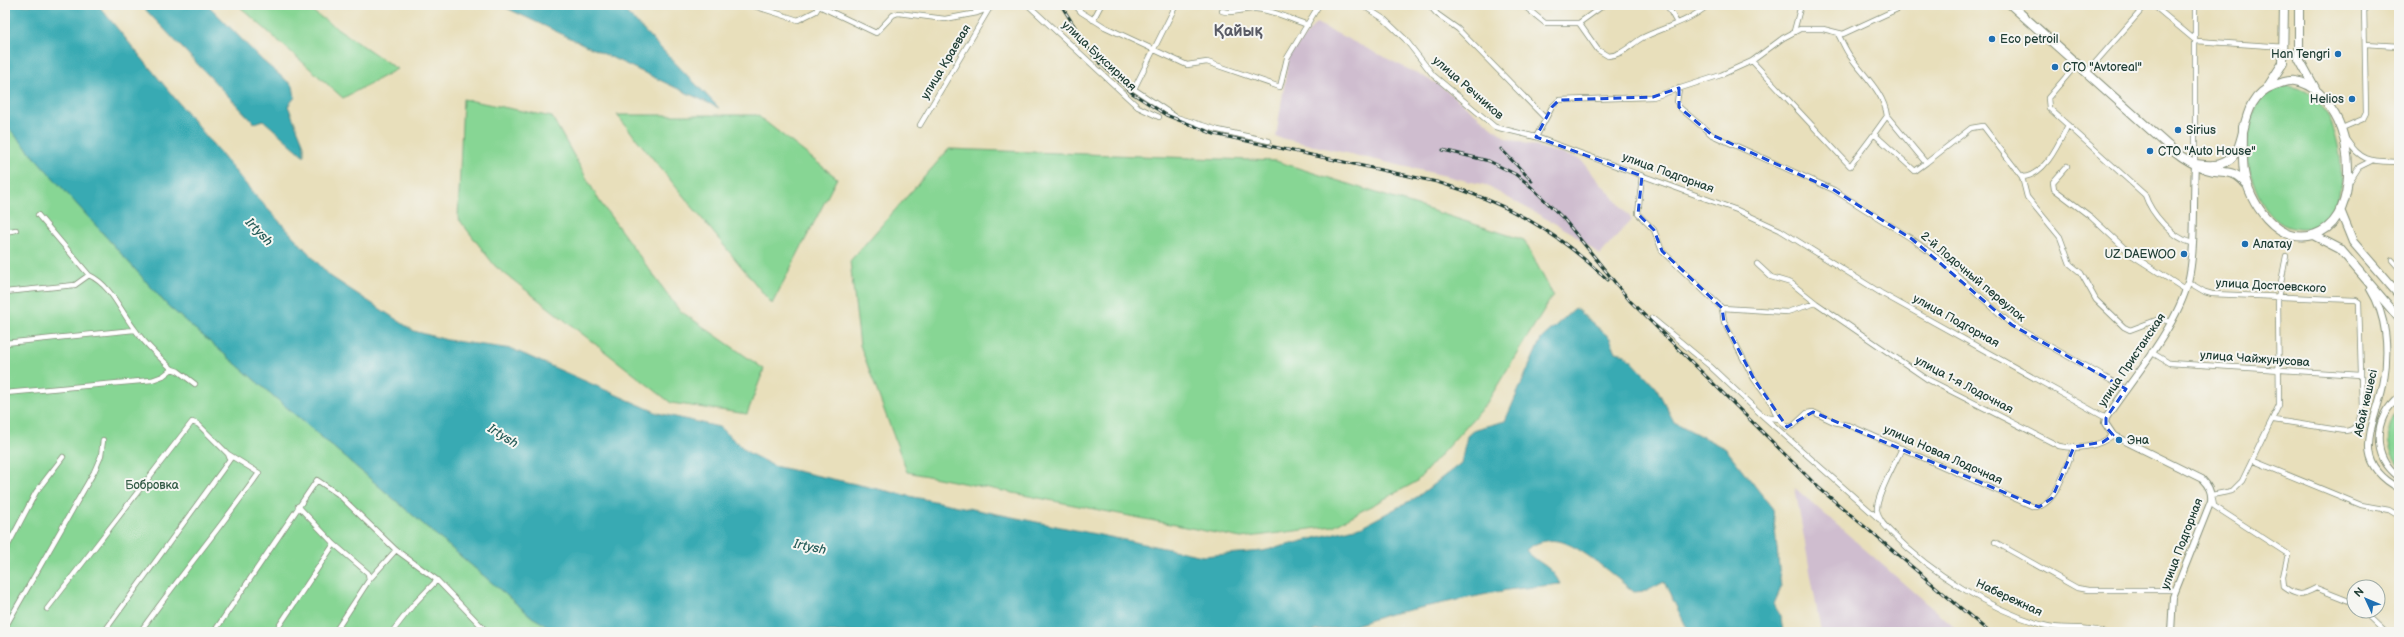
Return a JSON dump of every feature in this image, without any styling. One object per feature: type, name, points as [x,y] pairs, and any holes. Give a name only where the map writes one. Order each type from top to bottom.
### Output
[{"type":"highway","points":[[2011,5],[2173,150],[2195,164],[2211,170],[2235,173],[2249,187]]},
{"type":"highway","points":[[2195,164],[2210,165],[2228,161],[2236,152],[2243,126],[2256,98],[2267,88],[2283,63],[2284,5]]},
{"type":"highway","points":[[2243,126],[2244,173],[2261,211],[2276,227],[2294,236],[2313,235],[2329,225],[2340,210],[2346,189],[2349,165],[2346,139],[2342,128],[2324,96],[2315,88],[2299,59],[2299,5]]},
{"type":"highway","points":[[2267,88],[2287,81],[2296,81],[2315,88]]},
{"type":"highway","points":[[2340,210],[2353,242],[2399,295]]},
{"type":"highway","points":[[2313,235],[2340,249],[2399,318]]},
{"type":"street","name":"улица Краевая","points":[[751,5],[798,20],[816,11],[818,5],[876,33],[893,15],[898,13],[946,20],[978,13],[998,5]]},
{"type":"street","points":[[972,5],[978,13]]},
{"type":"street","name":"улица Буксирная","points":[[1028,5],[1138,107],[1159,117]]},
{"type":"street","points":[[1075,5],[1093,20],[1188,65],[1207,62],[1280,87],[1287,58],[1319,5]]},
{"type":"street","points":[[1093,20],[1101,5]]},
{"type":"street","points":[[1176,5],[1152,49],[1134,89],[1176,117],[1218,130],[1269,141]]},
{"type":"street","name":"улица Речников","points":[[1362,5],[1384,19],[1405,39],[1433,75],[1495,127],[1501,130],[1536,137]]},
{"type":"street","points":[[1429,5],[1458,29],[1546,118]]},
{"type":"street","points":[[1523,5],[1545,23],[1579,23],[1604,5]]},
{"type":"street","points":[[1667,5],[1674,14],[1678,23]]},
{"type":"street","points":[[1579,23],[1598,50],[1608,56],[1621,54],[1642,39],[1697,14],[1708,5]]},
{"type":"street","points":[[1794,31],[1801,5]]},
{"type":"street","points":[[1536,137],[1556,102],[1564,99],[1653,97],[1721,75],[1752,61],[1794,31],[1808,28],[1843,34],[1906,5]]},
{"type":"street","points":[[2086,72],[2146,5]]},
{"type":"street","points":[[2153,5],[2196,41],[2284,47]]},
{"type":"street","name":"улица Пристанская","points":[[2106,418],[2172,322],[2188,282],[2192,243],[2195,164],[2195,5]]},
{"type":"street","points":[[2342,128],[2364,119],[2366,113],[2366,44],[2364,5]]},
{"type":"street","name":"улица Краевая","points":[[920,125],[989,9]]},
{"type":"street","points":[[1222,11],[1231,14],[1249,9],[1260,9],[1308,25]]},
{"type":"street","points":[[1838,34],[1849,55],[1881,97],[1887,116],[1926,163]]},
{"type":"street","points":[[2366,44],[2399,46]]},
{"type":"street","points":[[1752,61],[1850,166],[1887,116]]},
{"type":"street","points":[[2077,64],[2047,101],[2049,108],[2145,196],[2147,204],[2176,236],[2192,243]]},
{"type":"street","name":"2-й Лодочный переулок","points":[[1679,88],[1677,102],[1679,107],[1712,134],[1834,190],[1912,239],[1934,256],[2012,325],[2126,389]]},
{"type":"street","points":[[2022,177],[2034,175],[2053,153],[2068,125]]},
{"type":"street","points":[[1874,134],[1915,171],[1971,128],[1982,126],[2022,177],[2027,197],[2060,237],[2070,264],[2082,273],[2096,300],[2130,330],[2159,319],[2172,322]]},
{"type":"street","name":"улица Подгорная","points":[[1536,137],[1737,210],[1780,230],[1881,293],[2106,418]]},
{"type":"street","points":[[2346,139],[2356,154],[2371,161],[2399,162]]},
{"type":"street","points":[[2346,189],[2359,168],[2371,161]]},
{"type":"street","points":[[2067,166],[2053,182],[2054,189],[2091,217],[2133,256],[2186,290]]},
{"type":"street","points":[[1642,176],[1638,214],[1654,230],[1662,251],[1722,308],[1724,322],[1754,379],[1772,404],[1779,419]]},
{"type":"street","points":[[38,215],[89,275],[101,281],[107,287],[134,330],[172,370],[178,371],[195,384]]},
{"type":"street","points":[[5,232],[16,230]]},
{"type":"street","points":[[2286,256],[2278,298],[2279,405],[2274,420],[2254,460],[2237,487],[2225,493],[2212,495],[2214,506],[2288,554],[2283,577],[2284,587],[2293,594],[2303,595],[2316,588],[2346,600]]},
{"type":"street","points":[[2392,260],[2399,268]]},
{"type":"street","name":"улица 1-я Лодочная","points":[[1757,264],[1771,277],[1791,284],[1816,303],[1927,379],[2059,446],[2074,447],[2103,442],[2113,435]]},
{"type":"street","name":"Абай көшесі","points":[[2358,269],[2376,298],[2385,328],[2386,362],[2384,382],[2369,433],[2368,445],[2377,469],[2388,482],[2399,488]]},
{"type":"street","points":[[5,292],[75,285],[89,275]]},
{"type":"street","name":"улица Достоевского","points":[[2188,282],[2205,292],[2212,294],[2278,298],[2356,300],[2360,306],[2361,375]]},
{"type":"street","points":[[1722,308],[1787,312],[1816,303]]},
{"type":"street","name":"Набережная","points":[[1652,318],[1711,367],[1924,563],[1990,603],[2039,624],[2046,626],[2086,627],[2103,632]]},
{"type":"street","points":[[5,343],[134,330]]},
{"type":"street","name":"улица Чайжунусова","points":[[2151,352],[2170,362],[2279,371],[2361,375]]},
{"type":"street","points":[[5,393],[152,380],[163,376],[172,370]]},
{"type":"street","points":[[2274,420],[2345,431],[2351,430],[2357,426],[2362,410],[2361,375]]},
{"type":"street","name":"Абай көшесі","points":[[2399,397],[2389,405],[2380,425],[2378,442],[2388,469],[2399,477]]},
{"type":"street","name":"улица Новая Лодочная","points":[[1779,419],[1789,428],[1802,416],[1813,412],[1829,420],[1851,426],[2034,507],[2039,507],[2048,503],[2052,498],[2074,447]]},
{"type":"street","points":[[1764,417],[1779,419]]},
{"type":"street","points":[[2106,418],[2106,427],[2113,435]]},
{"type":"street","points":[[47,609],[192,422],[198,424],[228,454],[259,473],[220,527],[175,582],[140,632]]},
{"type":"street","name":"улица Подгорная","points":[[2113,435],[2202,479],[2212,495],[2176,590],[2171,632]]},
{"type":"street","points":[[7,624],[96,468],[101,456],[103,440]]},
{"type":"street","points":[[1879,520],[1878,502],[1902,448]]},
{"type":"street","points":[[104,632],[230,459],[228,454]]},
{"type":"street","points":[[5,551],[36,492],[63,457]]},
{"type":"street","points":[[2254,460],[2361,505],[2389,510],[2399,516]]},
{"type":"street","points":[[214,632],[317,480],[344,499],[396,550],[437,580],[487,632]]},
{"type":"street","points":[[298,506],[334,544],[368,572],[369,580]]},
{"type":"street","points":[[5,536],[12,537]]},
{"type":"street","points":[[1995,542],[2077,588],[2088,590],[2176,590]]},
{"type":"street","points":[[275,632],[334,544]]},
{"type":"street","points":[[335,632],[369,580],[396,550]]},
{"type":"street","points":[[392,632],[413,605],[437,580]]},
{"type":"street","points":[[2371,619],[2385,632]]},
{"type":"highlighted area","points":[[1679,88],[1679,107],[1712,135],[1834,190],[1912,239],[2012,325],[2126,389],[2106,418],[2106,427],[2113,435],[2103,442],[2074,447],[2052,498],[2039,507],[1813,412],[1787,427],[1754,379],[1724,322],[1722,308],[1662,251],[1654,230],[1638,214],[1642,176],[1536,137],[1552,107],[1559,100],[1653,97]]},
{"type":"shaded area","points":[[1316,23],[1438,84],[1506,138],[1580,159],[1632,219],[1600,255],[1572,233],[1485,185],[1276,137],[1289,55]]},
{"type":"shaded area","points":[[1795,488],[1926,603],[1960,632],[1821,632]]},
{"type":"green space","points":[[238,5],[303,5],[397,69],[343,98]]},
{"type":"green space","points":[[2287,86],[2308,92],[2318,101],[2327,114],[2334,129],[2341,163],[2339,196],[2334,209],[2329,216],[2315,227],[2306,229],[2283,225],[2274,218],[2260,200],[2249,167],[2247,149],[2249,128],[2254,109],[2265,95]]},
{"type":"green space","points":[[463,99],[552,117],[600,202],[679,310],[764,369],[747,414],[671,403],[495,266],[458,218]]},
{"type":"green space","points":[[617,115],[757,115],[837,178],[772,304]]},
{"type":"green space","name":"Бобровка","points":[[5,124],[168,306],[532,617],[551,628],[553,632],[5,632]]},
{"type":"green space","points":[[949,149],[1276,161],[1524,240],[1553,295],[1486,404],[1416,482],[1333,526],[1241,538],[907,472],[860,345],[850,261]]},
{"type":"green space","points":[[2399,409],[2399,466],[2391,452],[2388,438],[2391,423]]},
{"type":"water","name":"Irtysh","points":[[5,5],[98,5],[254,194],[330,276],[414,331],[447,340],[512,349],[658,413],[719,427],[749,453],[774,466],[914,497],[1203,556],[1263,551],[1363,526],[1417,497],[1461,463],[1467,436],[1475,429],[1505,421],[1541,339],[1575,308],[1610,338],[1616,352],[1625,354],[1656,387],[1674,422],[1726,449],[1773,509],[1781,588],[1774,604],[1781,618],[1783,632],[1689,632],[1664,582],[1647,591],[1634,592],[1576,548],[1567,543],[1549,541],[1540,542],[1526,550],[1553,572],[1560,584],[1507,590],[1390,614],[1352,626],[1308,632],[553,632],[551,628],[532,617],[168,306],[5,124]]},
{"type":"water","points":[[141,5],[208,5],[263,61],[293,86],[295,97],[288,106],[304,145],[304,156],[263,120],[254,123]]},
{"type":"water","points":[[500,5],[615,5],[622,8],[719,108]]},
{"type":"railway","points":[[1061,5],[1094,57],[1132,93],[1166,115],[1214,134],[1437,182],[1462,190],[1486,199],[1529,220],[1569,247],[1608,280]]},
{"type":"railway","points":[[1501,149],[1532,181]]},
{"type":"railway","points":[[1443,150],[1489,161],[1515,174],[1527,183],[1563,218],[1630,301],[1819,488],[1989,632]]},
{"type":"place","name":"Eco petroil","points":[[1992,39]]},
{"type":"place","name":"Han Tengri","points":[[2338,54]]},
{"type":"place","name":"СТО \"Avtoreal\"","points":[[2055,67]]},
{"type":"place","name":"Helios","points":[[2352,99]]},
{"type":"place","name":"Sirius","points":[[2178,130]]},
{"type":"place","name":"СТО \"Auto House\"","points":[[2150,151]]},
{"type":"place","name":"Алатау","points":[[2245,244]]},
{"type":"place","name":"UZ DAEWOO","points":[[2184,254]]},
{"type":"place","name":"Эна","points":[[2119,440]]},
{"type":"district","name":"Қайық","points":[[1238,31]]}]
